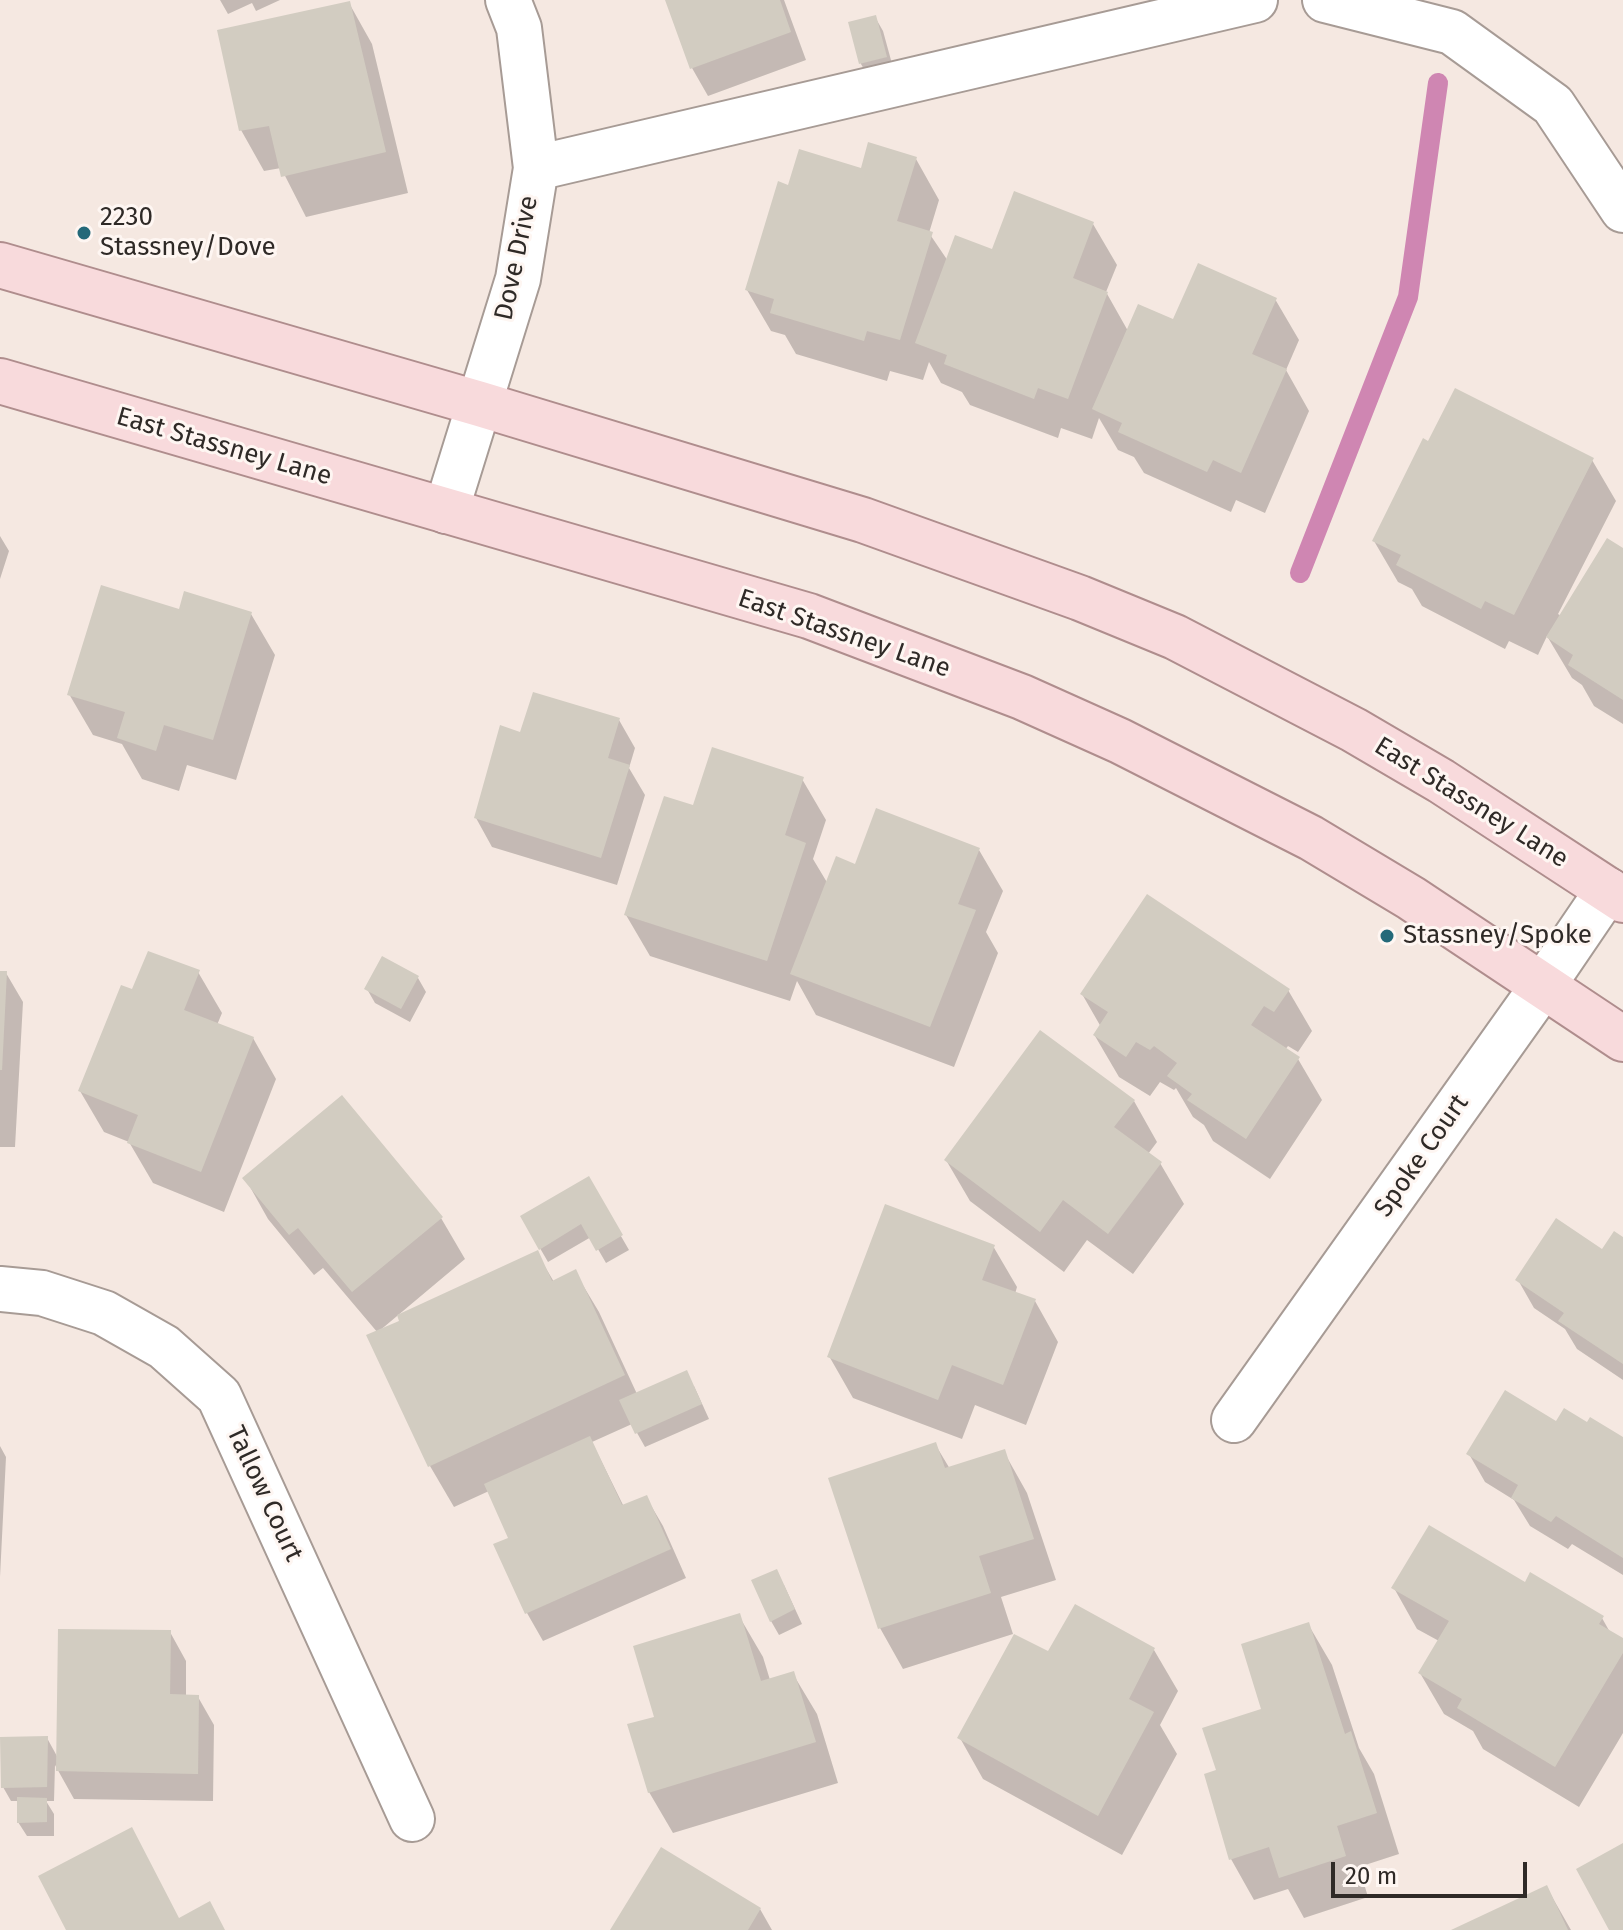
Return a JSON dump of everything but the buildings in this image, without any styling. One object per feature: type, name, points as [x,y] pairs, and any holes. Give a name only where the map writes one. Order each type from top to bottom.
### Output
[{"type":"main road","name":"East Stassney Lane","points":[[0,265],[480,404],[863,520],[1066,592],[1175,637],[1354,730],[1441,781],[1616,895]]},
{"type":"main road","name":"East Stassney Lane","points":[[0,381],[809,616],[1022,697],[1120,741],[1311,838],[1411,898],[1623,1039]]},
{"type":"street","name":"Dove Drive","points":[[446,511],[518,279],[536,168],[519,28],[508,0]]},
{"type":"street","points":[[536,168],[1255,0]]},
{"type":"street","points":[[1325,0],[1452,32],[1553,105],[1623,210]]},
{"type":"street","name":"Spoke Court","points":[[1234,1420],[1542,987],[1616,895]]},
{"type":"street","name":"Tallow Court","points":[[0,1289],[42,1293],[104,1313],[164,1347],[219,1396],[412,1819]]},
{"type":"waterway","points":[[1300,573],[1408,297],[1438,83]]},
{"type":"place","name":"2230 Stassney/Dove","points":[[84,233]]},
{"type":"place","name":"Stassney/Spoke","points":[[1387,936]]}]
